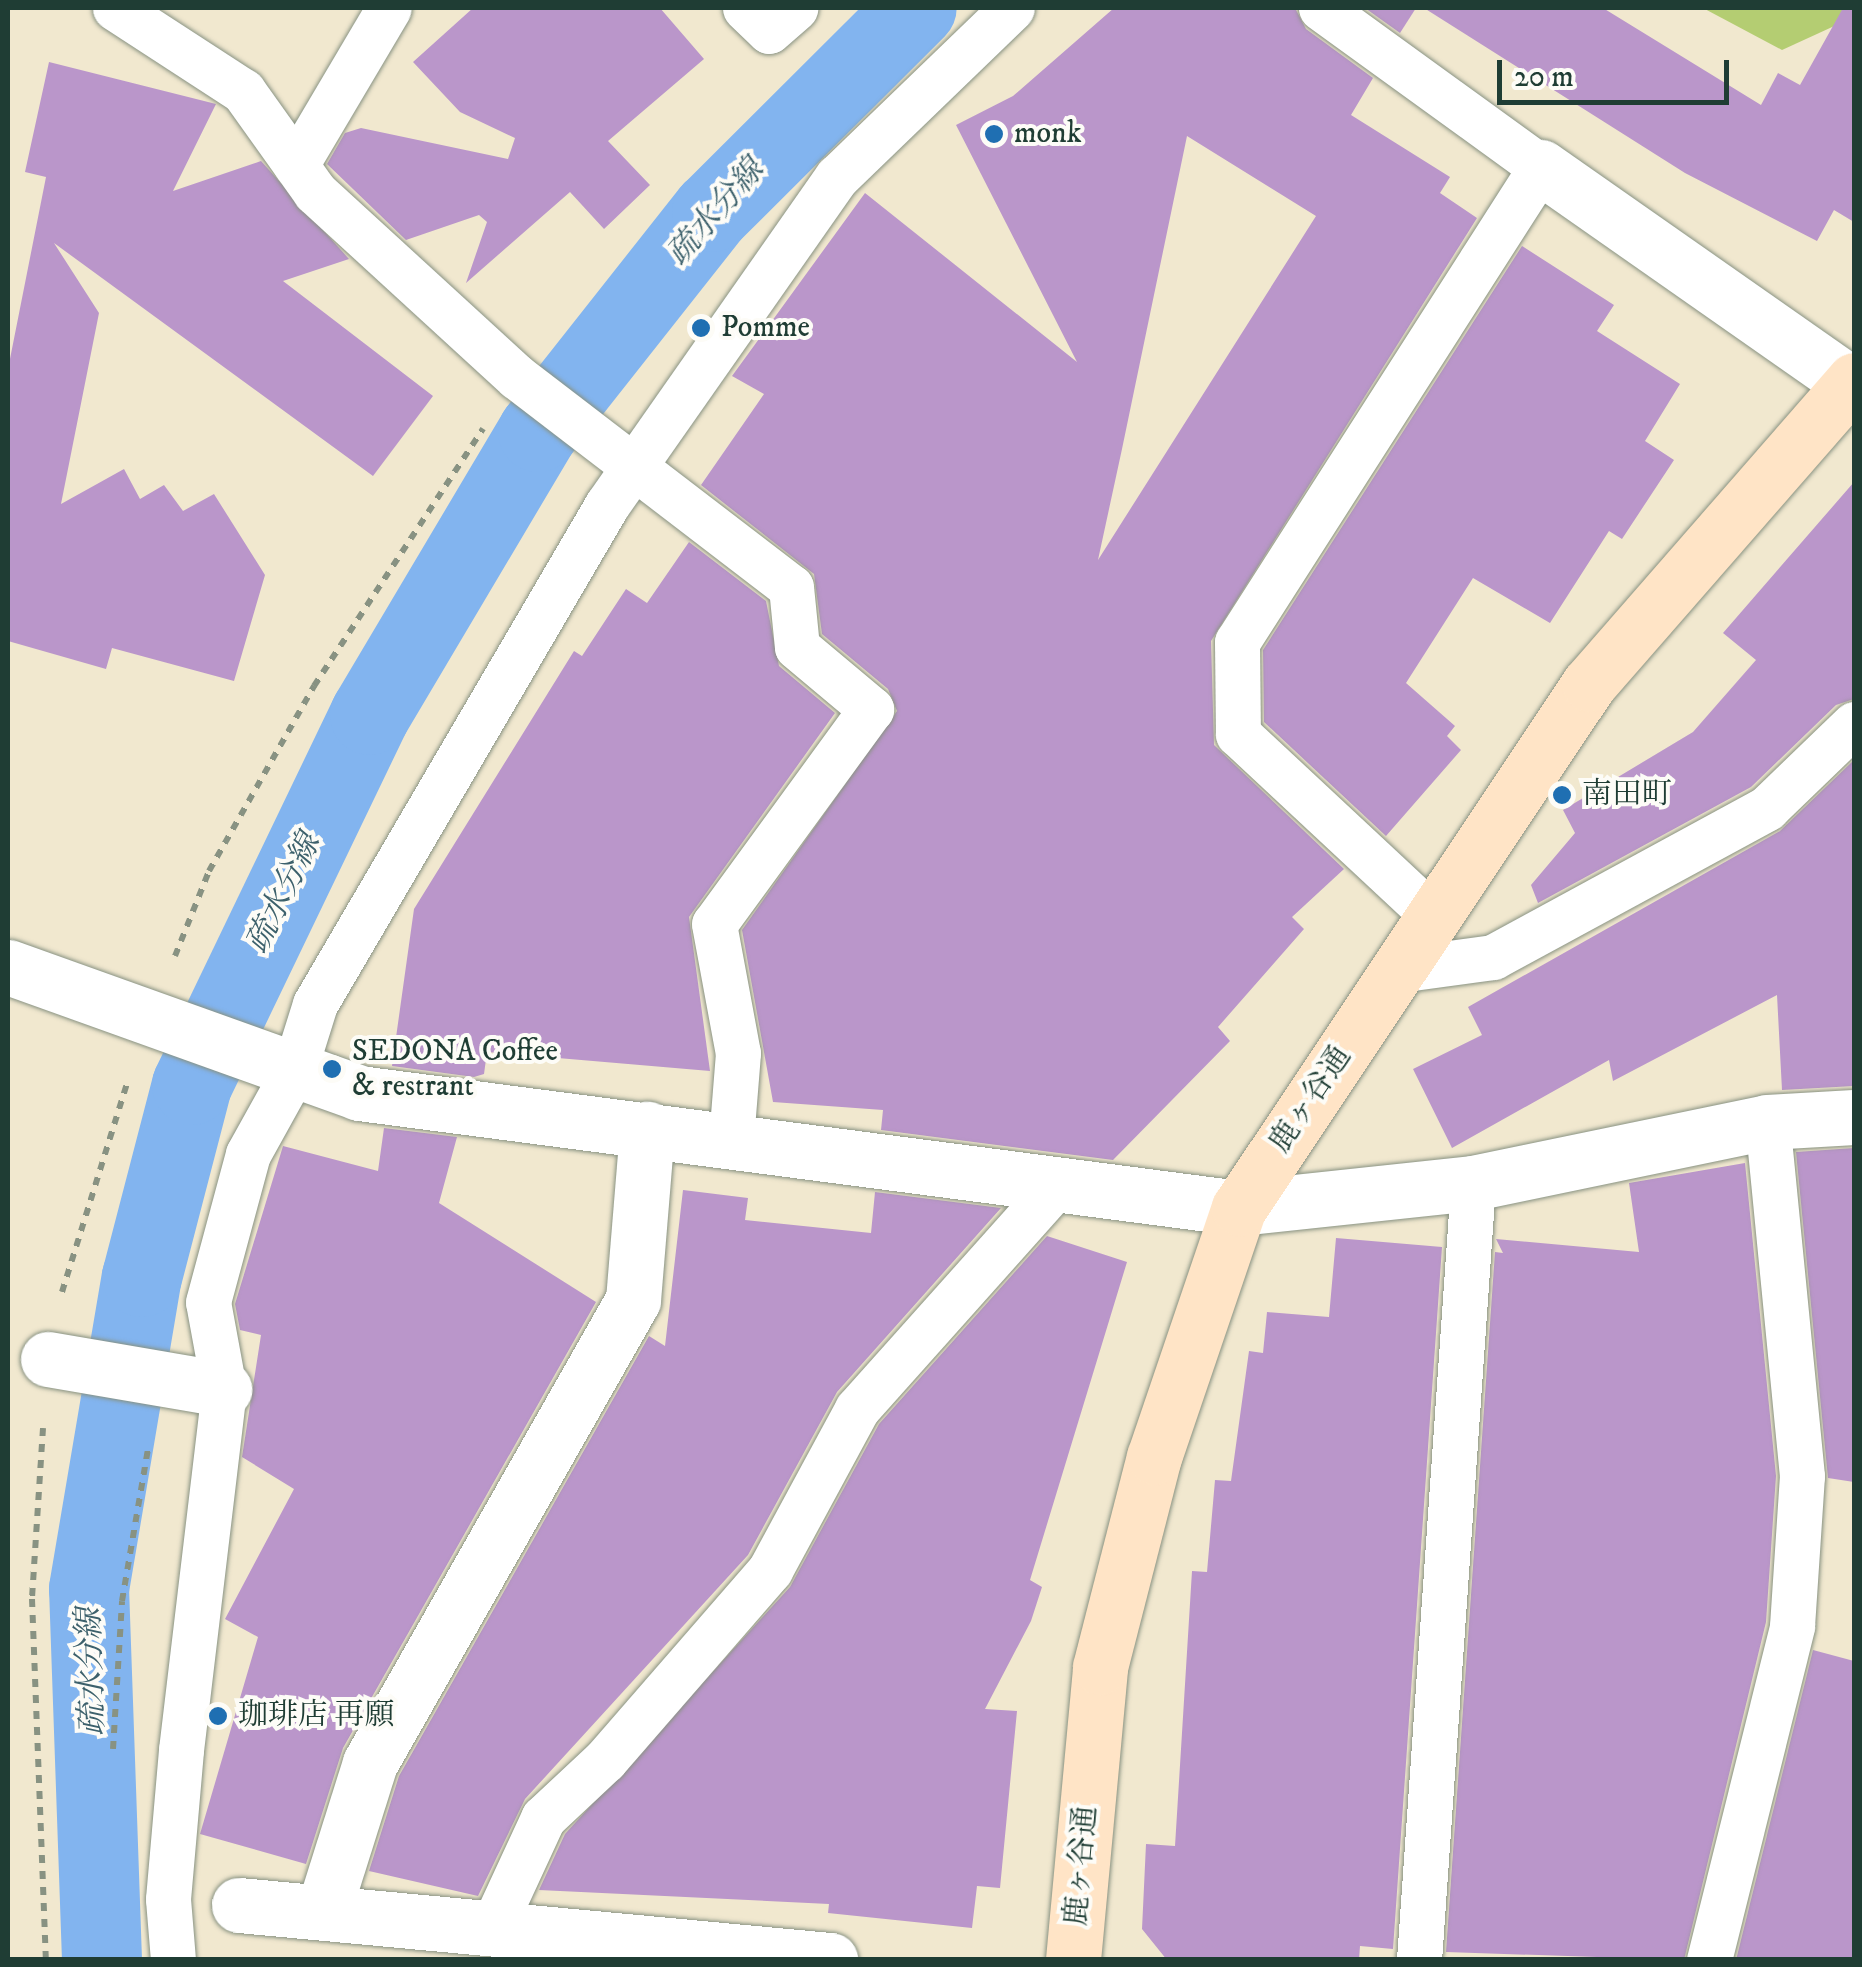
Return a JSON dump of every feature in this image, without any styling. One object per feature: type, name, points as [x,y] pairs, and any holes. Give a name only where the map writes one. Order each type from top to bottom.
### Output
[{"type":"street","points":[[1541,167],[1852,382]]},
{"type":"street","name":"鹿ヶ谷通","points":[[1073,1960],[1100,1667],[1154,1456],[1239,1208],[1431,914],[1589,684],[1852,382]]},
{"type":"street","points":[[8,967],[358,1093],[1239,1208],[1474,1183],[1767,1122],[1854,1117]]},
{"type":"street","points":[[323,1912],[370,1763],[633,1300],[647,1129]]},
{"type":"street","points":[[95,1369],[224,1390]]},
{"type":"street","points":[[239,1905],[505,1935],[830,1960]]},
{"type":"lane","points":[[115,8],[243,90],[296,165],[524,383],[623,452],[791,587],[797,647],[871,709],[714,924],[738,1053],[731,1140]]},
{"type":"lane","points":[[296,165],[389,8]]},
{"type":"lane","points":[[746,8],[770,31],[795,8]]},
{"type":"lane","points":[[174,1960],[168,1899],[224,1390],[208,1302],[274,1063],[316,1004],[623,452],[837,178],[1012,8]]},
{"type":"lane","points":[[1321,8],[1541,167],[1237,642],[1238,734],[1431,914]]},
{"type":"lane","points":[[1398,970],[1493,956],[1767,808],[1854,724]]},
{"type":"lane","points":[[1709,1960],[1792,1626],[1802,1476],[1767,1122]]},
{"type":"lane","points":[[505,1935],[543,1818],[759,1583],[857,1409],[1059,1183]]},
{"type":"lane","points":[[1419,1960],[1474,1183]]},
{"type":"path","points":[[46,1960],[32,1600],[95,1369],[78,1220],[159,1022],[209,871],[314,686],[524,383]]},
{"type":"green space","points":[[1703,8],[1854,8],[1854,17],[1782,50]]},
{"type":"building","points":[[473,8],[660,8],[704,59],[608,141],[650,185],[604,229],[570,192],[466,283],[487,222],[479,215],[406,240],[327,164],[345,133],[361,128],[508,159],[515,138],[460,112],[413,62]]},
{"type":"building","points":[[1114,8],[1295,8],[1306,29],[1373,78],[1351,115],[1450,177],[1440,193],[1477,218],[1211,641],[1214,745],[1344,869],[1292,917],[1304,929],[1218,1027],[1230,1041],[1113,1160],[881,1130],[883,1110],[773,1102],[742,930],[897,711],[888,689],[822,634],[814,574],[701,485],[764,394],[732,376],[865,193],[1077,362],[956,125],[1013,96]],"holes":[[[1187,136],[1316,216],[1098,560]]]},
{"type":"building","points":[[1365,8],[1416,8],[1400,33]]},
{"type":"building","points":[[1424,8],[1603,8],[1761,105],[1778,73],[1800,85],[1843,8],[1854,8],[1854,222],[1834,210],[1817,241],[1685,173]]},
{"type":"building","points":[[49,62],[216,104],[173,191],[261,161],[349,259],[283,281],[433,396],[373,476],[54,243],[99,313],[61,504],[124,469],[140,499],[164,485],[183,511],[214,494],[265,575],[234,681],[112,648],[106,669],[8,641],[8,369],[46,177],[25,172]]},
{"type":"building","points":[[1522,246],[1614,305],[1597,331],[1680,384],[1645,441],[1674,460],[1622,539],[1609,531],[1550,623],[1473,578],[1406,683],[1455,726],[1447,736],[1461,750],[1386,836],[1264,722],[1263,650]]},
{"type":"building","points":[[1854,482],[1854,699],[1836,705],[1751,787],[1538,903],[1531,885],[1575,833],[1563,810],[1693,732],[1756,660],[1723,633]]},
{"type":"building","points":[[689,542],[766,601],[779,666],[835,713],[689,917],[710,1071],[487,1052],[484,1074],[474,1077],[392,1066],[414,909],[574,651],[582,656],[626,589],[647,603]]},
{"type":"building","points":[[1854,760],[1854,1086],[1782,1090],[1777,995],[1613,1081],[1609,1060],[1452,1148],[1413,1069],[1482,1035],[1468,1007],[1780,831]]},
{"type":"building","points":[[384,1128],[457,1137],[439,1203],[596,1302],[343,1748],[306,1864],[200,1834],[258,1637],[225,1619],[294,1489],[242,1457],[261,1335],[240,1330],[235,1304],[283,1146],[378,1171]]},
{"type":"building","points":[[1854,1148],[1854,1482],[1828,1478],[1796,1152]]},
{"type":"building","points":[[1745,1163],[1776,1476],[1766,1622],[1684,1960],[1446,1952],[1495,1252],[1503,1253],[1496,1239],[1639,1252],[1629,1183]]},
{"type":"building","points":[[683,1190],[748,1198],[745,1220],[871,1233],[875,1192],[1001,1208],[837,1392],[748,1555],[525,1799],[478,1896],[369,1871],[399,1776],[649,1336],[665,1346]]},
{"type":"building","points":[[1047,1236],[1127,1262],[1030,1580],[1042,1587],[1031,1621],[985,1709],[1017,1711],[1000,1888],[977,1886],[972,1928],[828,1913],[829,1904],[539,1890],[565,1834],[790,1587],[879,1424]]},
{"type":"building","points":[[1336,1238],[1442,1247],[1393,1949],[1360,1946],[1359,1960],[1167,1960],[1142,1929],[1146,1844],[1175,1846],[1192,1571],[1207,1572],[1215,1480],[1231,1481],[1249,1351],[1263,1353],[1267,1312],[1329,1317]]},
{"type":"building","points":[[1813,1650],[1854,1661],[1854,1960],[1736,1960]]},
{"type":"waterway","name":"疏水分線","points":[[102,1960],[89,1589],[142,1277],[192,1085],[370,715],[538,432],[712,212],[917,8]]},
{"type":"place","name":"monk","points":[[994,134]]},
{"type":"place","name":"Pomme","points":[[701,328]]},
{"type":"place","name":"南田町","points":[[1562,795]]},
{"type":"place","name":"SEDONA Coffee & restrant","points":[[332,1069]]},
{"type":"place","name":"珈琲店 再願","points":[[218,1716]]}]
